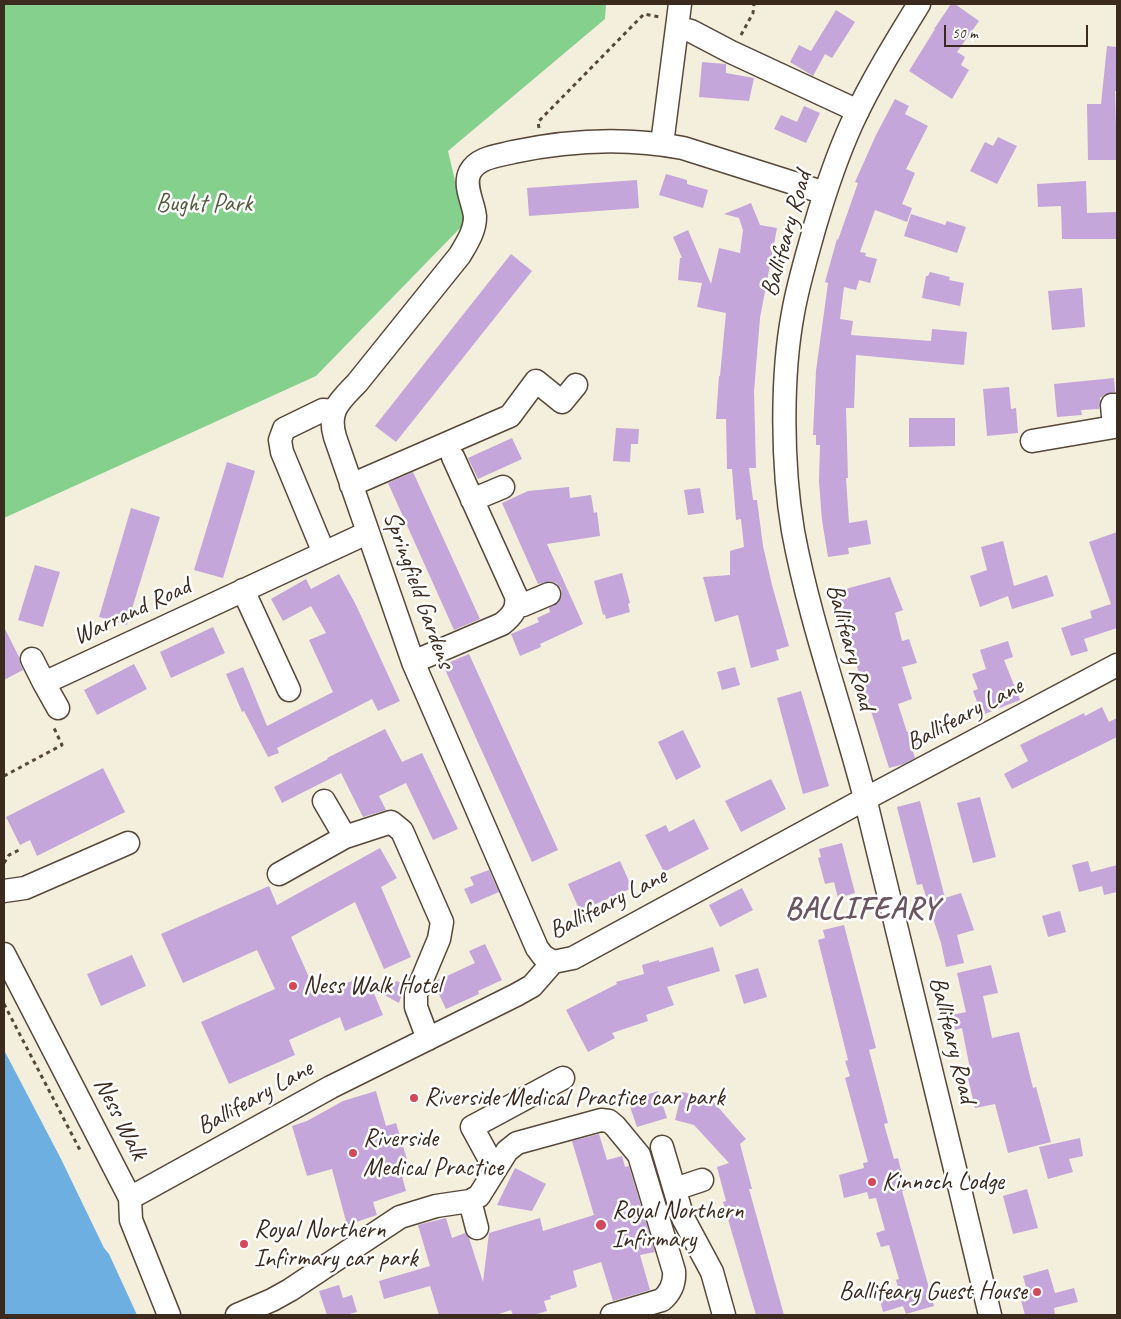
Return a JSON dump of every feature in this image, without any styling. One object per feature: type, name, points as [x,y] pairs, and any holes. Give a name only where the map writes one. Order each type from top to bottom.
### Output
[{"type":"street","name":"Ballifeary Road","points":[[919,4],[886,58],[851,125],[825,193],[805,262],[792,314],[786,368],[785,432],[787,477],[793,529],[805,590],[865,799],[990,1315]]},
{"type":"street","points":[[679,17],[692,31],[731,52],[858,111]]},
{"type":"street","points":[[662,144],[679,17]]},
{"type":"street","points":[[324,553],[282,452],[280,440],[284,429],[323,410],[334,411],[338,403],[357,383],[460,255],[470,238],[474,225],[475,215],[468,187],[468,174],[474,165],[486,158],[540,146],[583,141],[662,144],[683,148],[825,193]]},
{"type":"street","points":[[351,485],[510,416],[536,381],[562,402],[576,385]]},
{"type":"street","points":[[1032,441],[1114,427],[1112,405],[1117,404]]},
{"type":"street","name":"Springfield Gardens","points":[[334,411],[331,425],[413,662],[537,948],[543,956],[553,962]]},
{"type":"street","points":[[413,662],[502,624],[513,614],[517,605],[516,596],[453,458]]},
{"type":"street","points":[[472,500],[503,487]]},
{"type":"street","name":"Warrand Road","points":[[44,683],[367,532]]},
{"type":"street","points":[[243,590],[289,690]]},
{"type":"street","points":[[517,605],[523,605],[549,594]]},
{"type":"street","points":[[32,659],[58,708]]},
{"type":"street","name":"Ballifeary Lane","points":[[130,1198],[331,1087],[516,995],[532,986],[553,962],[573,958],[865,799],[1117,665]]},
{"type":"street","points":[[324,801],[345,838]]},
{"type":"street","points":[[279,874],[345,838],[391,822],[402,831],[442,922],[439,939],[416,994],[416,1007],[428,1039]]},
{"type":"street","points":[[4,891],[25,888],[128,843]]},
{"type":"street","name":"Ness Walk","points":[[4,954],[130,1198],[131,1220],[169,1315]]},
{"type":"street","points":[[495,1168],[472,1127],[563,1078]]},
{"type":"street","points":[[237,1315],[274,1308],[290,1290],[400,1217],[436,1206],[470,1201],[479,1196],[507,1151],[518,1143],[601,1120],[608,1121],[615,1126],[636,1150],[642,1162],[675,1279],[668,1294],[662,1300],[612,1315]]},
{"type":"street","points":[[662,1147],[683,1218],[712,1272],[724,1315]]},
{"type":"street","points":[[675,1188],[702,1180]]},
{"type":"street","points":[[470,1201],[477,1228]]},
{"type":"path","points":[[731,52],[754,13],[754,4]]},
{"type":"path","points":[[540,146],[538,122],[644,14],[679,17]]},
{"type":"path","points":[[4,776],[62,745],[50,718],[58,708]]},
{"type":"path","points":[[4,863],[10,855],[19,850]]},
{"type":"green space","name":"Bught Park","points":[[4,4],[606,4],[605,19],[448,151],[465,223],[316,376],[4,518]]},
{"type":"water","points":[[4,1050],[61,1159],[104,1248],[109,1254],[137,1315],[4,1315]]},
{"type":"building","points":[[951,4],[955,4],[979,21],[957,52],[965,57],[961,65],[969,70],[952,99],[909,71]]},
{"type":"building","points":[[836,10],[855,22],[832,58],[825,54],[813,76],[790,62],[799,45],[811,51]]},
{"type":"building","points":[[1107,46],[1117,47],[1117,91],[1115,91],[1117,160],[1088,160],[1087,104],[1101,104]]},
{"type":"building","points":[[702,62],[726,64],[726,73],[754,78],[749,101],[699,97]]},
{"type":"building","points":[[895,99],[909,106],[905,114],[928,126],[906,169],[915,173],[902,204],[912,208],[907,222],[875,210],[860,252],[866,253],[865,256],[877,259],[870,283],[859,280],[856,290],[844,287],[840,319],[853,321],[851,335],[931,341],[932,329],[967,332],[964,365],[856,355],[854,408],[846,408],[848,478],[846,478],[849,523],[867,520],[871,544],[848,548],[849,554],[828,557],[822,520],[819,482],[820,445],[816,445],[816,435],[813,435],[816,371],[828,283],[825,282],[837,239],[858,183],[855,182]]},
{"type":"building","points":[[804,106],[820,113],[806,143],[774,129],[781,115],[797,122]]},
{"type":"building","points":[[998,137],[1017,146],[997,184],[970,171],[985,142],[993,146]]},
{"type":"building","points":[[666,174],[687,180],[687,184],[708,190],[703,208],[659,195]]},
{"type":"building","points":[[637,180],[639,208],[529,216],[527,188]]},
{"type":"building","points":[[1086,181],[1087,213],[1117,212],[1117,239],[1062,239],[1061,206],[1038,207],[1037,184]]},
{"type":"building","points":[[751,203],[760,225],[777,228],[760,318],[754,391],[756,468],[749,468],[753,500],[757,500],[763,546],[789,646],[776,650],[779,660],[751,668],[738,615],[715,622],[703,577],[730,575],[730,551],[744,547],[741,519],[736,520],[732,469],[727,469],[726,419],[716,419],[726,313],[697,307],[702,283],[678,280],[680,258],[682,258],[673,237],[688,230],[711,284],[719,248],[740,253],[743,230],[739,218],[724,214]]},
{"type":"building","points":[[911,214],[945,225],[947,221],[966,227],[957,253],[904,236]]},
{"type":"building","points":[[511,254],[532,271],[396,442],[375,426]]},
{"type":"building","points":[[930,272],[950,277],[949,280],[964,283],[960,306],[922,298],[926,276]]},
{"type":"building","points":[[1082,288],[1085,327],[1052,330],[1048,291]]},
{"type":"building","points":[[1114,378],[1115,392],[1100,398],[1099,409],[1081,410],[1082,415],[1057,417],[1054,384]]},
{"type":"building","points":[[1009,387],[1011,409],[1016,408],[1018,433],[987,436],[983,389]]},
{"type":"building","points":[[909,418],[955,418],[955,446],[909,447]]},
{"type":"building","points":[[616,428],[639,429],[638,444],[631,444],[630,462],[613,461]]},
{"type":"building","points":[[512,438],[522,459],[478,479],[468,458]]},
{"type":"building","points":[[227,462],[255,471],[223,578],[194,570]]},
{"type":"building","points":[[413,472],[480,619],[454,630],[388,483]]},
{"type":"building","points":[[569,487],[570,498],[591,495],[594,513],[597,512],[600,536],[547,544],[583,624],[540,644],[541,647],[520,656],[511,634],[539,622],[537,618],[550,612],[549,608],[559,602],[562,595],[561,588],[556,583],[550,581],[538,584],[502,503],[528,491]]},
{"type":"building","points":[[700,488],[704,513],[688,515],[684,490]]},
{"type":"building","points":[[131,508],[160,517],[127,625],[99,617]]},
{"type":"building","points":[[1117,532],[1117,628],[1084,639],[1088,651],[1071,656],[1061,628],[1092,618],[1090,611],[1111,604],[1089,542]]},
{"type":"building","points":[[1003,541],[1014,586],[1047,575],[1054,596],[1012,609],[1008,596],[980,607],[970,576],[987,570],[981,547]]},
{"type":"building","points":[[35,565],[60,572],[43,627],[18,620]]},
{"type":"building","points":[[622,573],[630,603],[628,604],[630,612],[606,619],[605,614],[603,615],[594,581]]},
{"type":"building","points":[[339,574],[356,605],[400,701],[378,711],[372,699],[277,748],[279,753],[268,757],[244,711],[242,712],[226,674],[243,667],[267,726],[333,692],[309,640],[326,633],[311,606],[283,621],[271,599],[306,579],[311,589]]},
{"type":"building","points":[[890,577],[903,610],[895,613],[902,641],[909,639],[917,663],[902,667],[912,699],[898,704],[907,732],[915,730],[921,748],[913,751],[915,758],[904,764],[889,768],[849,641],[838,591]]},
{"type":"building","points":[[4,627],[19,657],[23,670],[4,680]]},
{"type":"building","points":[[213,627],[225,653],[171,678],[160,652]]},
{"type":"building","points":[[1008,641],[1013,657],[1004,660],[1020,700],[982,715],[973,691],[978,689],[972,674],[986,669],[980,650]]},
{"type":"building","points":[[469,654],[558,850],[532,862],[443,665]]},
{"type":"building","points":[[134,664],[147,689],[97,715],[84,690]]},
{"type":"building","points":[[735,667],[740,685],[722,690],[717,672]]},
{"type":"building","points":[[801,691],[829,786],[803,794],[777,698]]},
{"type":"building","points":[[1102,707],[1109,722],[1117,718],[1117,737],[1012,789],[1004,774],[1028,761],[1020,745],[1084,713],[1085,716]]},
{"type":"building","points":[[385,729],[402,762],[422,753],[458,829],[433,840],[406,783],[379,796],[386,810],[363,817],[341,773],[282,803],[274,787]]},
{"type":"building","points":[[683,730],[701,767],[676,780],[658,742]]},
{"type":"building","points":[[103,768],[125,812],[37,856],[30,840],[20,845],[6,817]]},
{"type":"building","points":[[771,779],[786,809],[741,832],[725,801]]},
{"type":"building","points":[[980,797],[996,857],[973,863],[957,803]]},
{"type":"building","points":[[920,801],[945,898],[961,893],[974,930],[957,935],[964,963],[946,967],[941,943],[922,884],[917,885],[897,807]]},
{"type":"building","points":[[694,819],[709,849],[664,872],[645,835],[666,825],[669,832]]},
{"type":"building","points":[[842,843],[855,893],[838,898],[834,882],[825,884],[818,858],[821,857],[819,849]]},
{"type":"building","name":"Ness Walk Hotel","points":[[380,848],[397,878],[381,887],[411,957],[384,969],[355,902],[291,937],[317,995],[352,981],[359,997],[373,991],[383,1015],[345,1031],[340,1017],[289,1040],[295,1055],[229,1084],[201,1022],[275,989],[257,950],[183,983],[161,934],[269,886],[277,905]]},
{"type":"building","points":[[620,861],[632,888],[580,911],[568,884]]},
{"type":"building","points":[[1088,861],[1091,872],[1117,865],[1117,892],[1104,895],[1102,886],[1079,892],[1072,865]]},
{"type":"building","points":[[489,870],[499,892],[471,904],[464,889],[474,885],[470,877]]},
{"type":"building","points":[[742,888],[753,910],[720,927],[709,905]]},
{"type":"building","points":[[1060,911],[1066,932],[1048,937],[1042,916]]},
{"type":"building","points":[[844,925],[876,1048],[869,1050],[888,1123],[884,1124],[894,1159],[898,1158],[906,1190],[902,1191],[934,1306],[906,1314],[903,1306],[883,1312],[878,1293],[898,1287],[896,1280],[899,1279],[889,1245],[881,1247],[876,1233],[885,1230],[876,1198],[869,1199],[867,1192],[844,1198],[839,1175],[864,1168],[863,1163],[868,1162],[845,1078],[850,1076],[845,1061],[848,1060],[818,940],[825,938],[823,930]]},
{"type":"building","points":[[485,944],[502,980],[478,991],[479,994],[446,1009],[434,984],[436,981],[475,963],[469,951]]},
{"type":"building","points":[[713,947],[720,971],[667,987],[674,1005],[646,1015],[648,1021],[612,1033],[615,1038],[588,1052],[566,1010],[617,984],[616,982],[644,974],[642,965]]},
{"type":"building","points":[[132,955],[146,986],[101,1006],[87,974]]},
{"type":"building","points":[[991,965],[998,993],[983,996],[992,1038],[1019,1032],[1033,1088],[1036,1087],[1051,1142],[1008,1153],[995,1104],[975,1108],[966,1070],[970,1069],[962,1028],[955,1030],[952,1015],[966,1012],[957,973]]},
{"type":"building","points":[[758,968],[767,997],[744,1004],[735,975]]},
{"type":"building","points":[[397,981],[405,985],[399,1003],[375,990]]},
{"type":"building","name":"Riverside Medical Practice","points":[[376,1091],[386,1126],[396,1123],[409,1166],[400,1169],[406,1191],[373,1202],[377,1215],[347,1225],[332,1169],[307,1176],[292,1126],[307,1121],[343,1101]]},
{"type":"building","points":[[658,1091],[667,1118],[637,1127],[628,1101]]},
{"type":"building","points":[[682,1092],[710,1098],[746,1139],[740,1144],[752,1189],[749,1189],[784,1315],[756,1315],[723,1202],[726,1201],[717,1167],[729,1163],[694,1125],[675,1120]]},
{"type":"building","name":"Royal Northern Infirmary","points":[[599,1134],[607,1160],[622,1156],[625,1167],[629,1166],[655,1252],[640,1255],[650,1290],[613,1301],[601,1262],[573,1271],[577,1287],[550,1296],[551,1299],[544,1301],[547,1311],[534,1315],[513,1315],[511,1310],[496,1315],[439,1315],[430,1286],[384,1299],[379,1281],[430,1266],[418,1225],[446,1218],[452,1238],[465,1233],[469,1238],[483,1282],[489,1233],[540,1218],[543,1231],[594,1215],[572,1141]]},
{"type":"building","points":[[1080,1138],[1083,1156],[1069,1159],[1073,1172],[1048,1179],[1039,1147]]},
{"type":"building","points":[[515,1168],[546,1184],[532,1211],[497,1205]]},
{"type":"building","points":[[1027,1189],[1038,1228],[1013,1234],[1003,1196]]},
{"type":"building","name":"Ballifeary Guest House","points":[[1048,1269],[1055,1293],[1074,1288],[1078,1302],[1054,1308],[1055,1315],[1025,1315],[1019,1293],[1027,1291],[1023,1276]]},
{"type":"building","points":[[339,1285],[343,1298],[352,1295],[357,1312],[345,1315],[327,1315],[319,1291]]},
{"type":"place","name":"Ness Walk Hotel","points":[[293,986]]},
{"type":"place","name":"Riverside Medical Practice car park","points":[[414,1098]]},
{"type":"place","name":"Riverside Medical Practice","points":[[353,1153]]},
{"type":"place","name":"Kinnoch Lodge","points":[[872,1182]]},
{"type":"place","name":"Royal Northern Infirmary","points":[[601,1225]]},
{"type":"place","name":"Royal Northern Infirmary car park","points":[[244,1244]]},
{"type":"place","name":"Ballifeary Guest House","points":[[1037,1292]]},
{"type":"district","name":"BALLIFEARY","points":[[862,910]]}]
